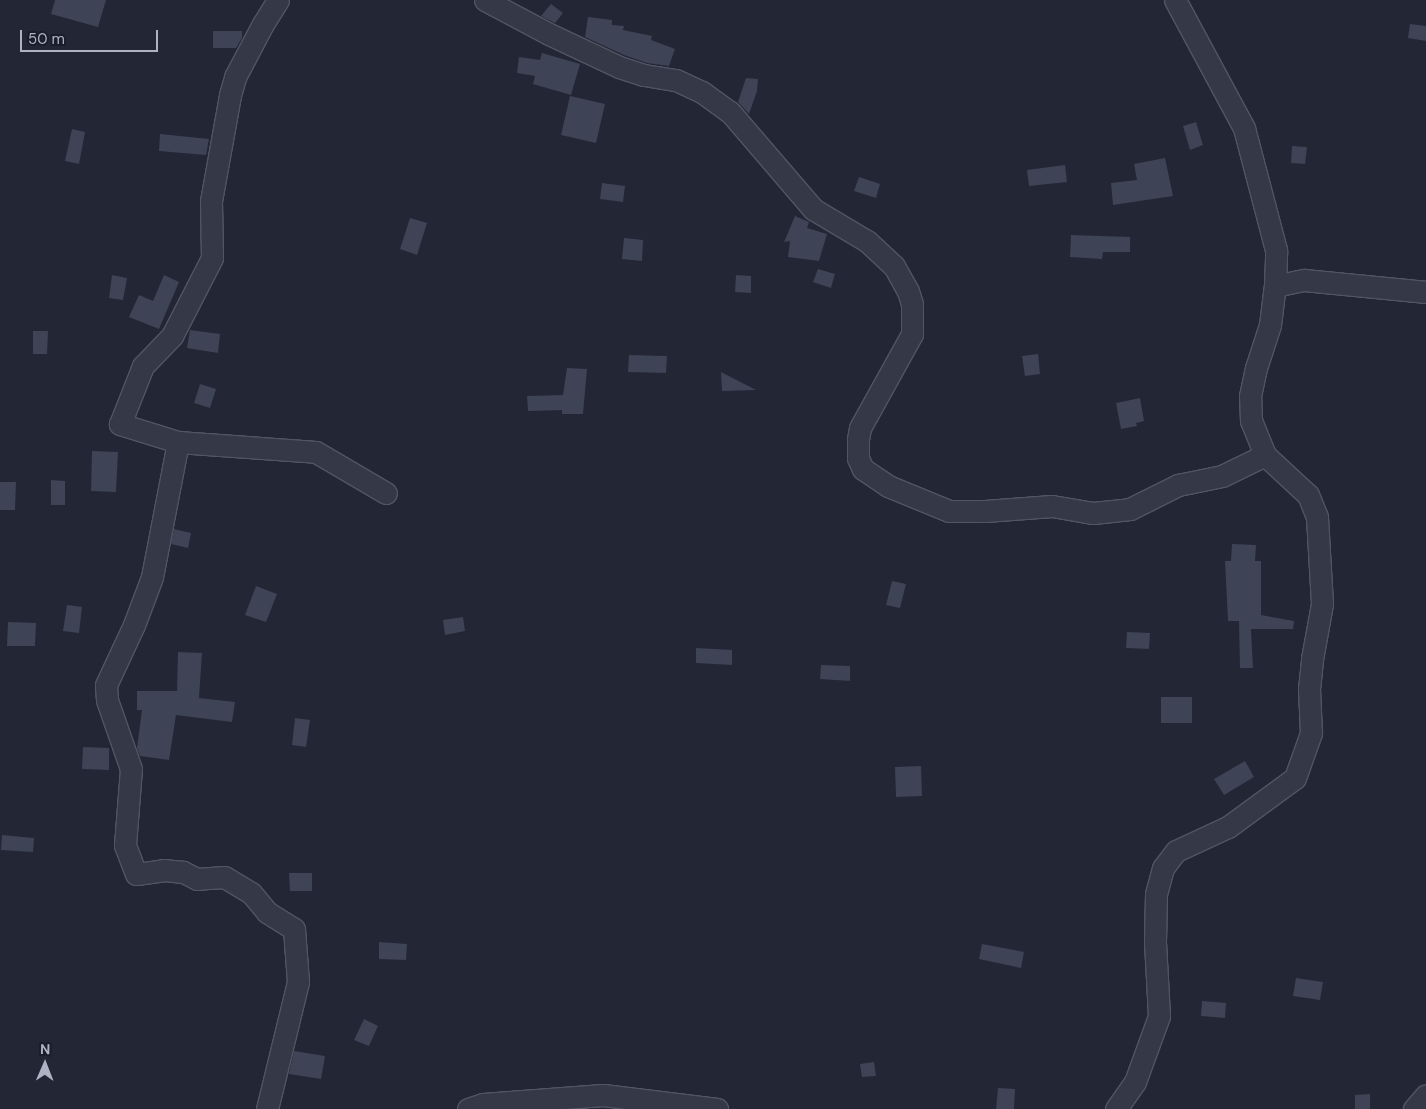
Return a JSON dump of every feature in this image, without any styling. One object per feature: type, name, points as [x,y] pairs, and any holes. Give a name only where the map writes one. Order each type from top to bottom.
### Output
[{"type":"street","points":[[278,0],[235,77],[230,95],[210,201],[212,258],[172,336],[143,366],[120,424],[178,442],[316,452],[386,493]]},
{"type":"street","points":[[485,0],[549,34],[619,66],[644,75],[676,80],[702,92],[730,112],[813,209],[867,241],[894,266],[908,290],[912,304],[912,334],[860,428],[858,439],[858,458],[864,468],[888,486],[949,511],[985,512],[1052,506],[1093,513],[1130,508],[1178,485],[1222,476],[1265,455]]},
{"type":"street","points":[[1120,1108],[1135,1082],[1159,1016],[1155,942],[1156,894],[1163,868],[1176,851],[1228,827],[1295,778],[1311,733],[1309,689],[1312,659],[1322,604],[1317,517],[1308,495],[1265,455],[1251,421],[1250,396],[1256,368],[1270,325],[1275,286],[1276,250],[1244,128],[1175,0]]},
{"type":"street","points":[[1275,286],[1304,280],[1426,292]]},
{"type":"street","points":[[178,442],[152,577],[134,625],[106,685],[107,700],[131,769],[125,845],[136,874],[165,870],[183,872],[198,879],[224,877],[251,893],[267,912],[294,929],[298,982],[267,1109]]},
{"type":"street","points":[[468,1109],[483,1104],[603,1095],[717,1109]]},
{"type":"street","points":[[1414,1109],[1426,1095]]},
{"type":"building","points":[[55,0],[106,0],[98,27],[51,14]]},
{"type":"building","points":[[551,4],[563,13],[555,23],[541,16]]},
{"type":"building","points":[[588,17],[612,20],[612,25],[624,26],[623,30],[652,36],[651,40],[675,49],[669,66],[647,63],[624,55],[585,37]]},
{"type":"building","points":[[1410,24],[1426,26],[1426,41],[1408,38]]},
{"type":"building","points":[[213,31],[242,31],[242,38],[236,48],[213,48]]},
{"type":"building","points":[[542,53],[580,64],[571,95],[533,84],[535,76],[517,73],[519,57],[540,60]]},
{"type":"building","points":[[746,78],[758,79],[757,91],[749,114],[738,102]]},
{"type":"building","points":[[570,96],[605,104],[596,143],[561,135]]},
{"type":"building","points":[[1196,122],[1203,145],[1190,150],[1183,126]]},
{"type":"building","points":[[72,129],[85,132],[79,164],[65,161]]},
{"type":"building","points":[[160,134],[209,139],[206,155],[159,151]]},
{"type":"building","points":[[1292,146],[1307,147],[1305,164],[1291,163]]},
{"type":"building","points":[[1165,158],[1173,196],[1113,205],[1111,183],[1137,180],[1134,164]]},
{"type":"building","points":[[1065,165],[1067,182],[1029,186],[1027,170]]},
{"type":"building","points":[[859,177],[880,184],[876,198],[854,191]]},
{"type":"building","points":[[602,183],[625,186],[623,202],[600,199]]},
{"type":"building","points":[[795,216],[809,222],[807,228],[827,234],[819,261],[788,257],[790,241],[784,242]]},
{"type":"building","points":[[410,218],[427,223],[417,255],[400,249]]},
{"type":"building","points":[[1071,235],[1130,237],[1130,252],[1103,252],[1102,259],[1070,257]]},
{"type":"building","points":[[624,238],[643,240],[642,261],[622,259]]},
{"type":"building","points":[[818,269],[835,274],[831,288],[813,282]]},
{"type":"building","points":[[112,275],[127,278],[123,300],[109,298]]},
{"type":"building","points":[[164,275],[179,282],[159,329],[129,317],[139,295],[153,301]]},
{"type":"building","points":[[736,275],[751,276],[751,293],[735,292]]},
{"type":"building","points":[[190,330],[220,334],[218,353],[187,348]]},
{"type":"building","points":[[33,331],[48,331],[47,354],[33,354]]},
{"type":"building","points":[[1038,354],[1040,374],[1025,376],[1022,356]]},
{"type":"building","points":[[629,355],[667,356],[666,373],[628,372]]},
{"type":"building","points":[[567,368],[587,369],[583,414],[562,414],[562,410],[528,411],[527,396],[563,395]]},
{"type":"building","points":[[721,372],[756,390],[722,391]]},
{"type":"building","points":[[200,384],[216,389],[210,408],[194,403]]},
{"type":"building","points":[[1140,398],[1144,421],[1136,423],[1137,426],[1121,429],[1116,403]]},
{"type":"building","points":[[92,451],[118,452],[116,492],[91,491]]},
{"type":"building","points":[[51,480],[65,481],[65,505],[51,505]]},
{"type":"building","points":[[0,482],[16,482],[15,510],[0,510]]},
{"type":"building","points":[[174,529],[191,533],[188,548],[171,544]]},
{"type":"building","points":[[1232,544],[1256,545],[1255,561],[1261,561],[1261,615],[1294,621],[1293,629],[1251,629],[1253,668],[1240,668],[1239,621],[1228,621],[1225,561],[1231,561]]},
{"type":"building","points":[[892,581],[906,584],[900,608],[886,605]]},
{"type":"building","points":[[256,586],[277,594],[266,622],[245,615]]},
{"type":"building","points":[[67,605],[82,607],[79,633],[63,631]]},
{"type":"building","points":[[463,617],[465,631],[445,635],[443,620]]},
{"type":"building","points":[[8,622],[36,623],[35,646],[7,646]]},
{"type":"building","points":[[1127,632],[1150,633],[1149,649],[1126,648]]},
{"type":"building","points":[[696,648],[732,650],[732,665],[696,663]]},
{"type":"building","points":[[178,652],[202,653],[199,698],[235,702],[232,722],[176,715],[169,760],[140,756],[137,748],[142,710],[137,710],[137,691],[177,691]]},
{"type":"building","points":[[821,665],[850,666],[850,681],[820,679]]},
{"type":"building","points":[[1161,697],[1192,697],[1192,723],[1161,723]]},
{"type":"building","points":[[295,718],[310,720],[306,747],[292,745]]},
{"type":"building","points":[[83,747],[109,748],[109,770],[82,769]]},
{"type":"building","points":[[1245,761],[1254,777],[1224,795],[1214,779]]},
{"type":"building","points":[[921,766],[922,796],[896,797],[895,767]]},
{"type":"building","points":[[2,835],[34,838],[33,852],[1,850]]},
{"type":"building","points":[[289,873],[312,873],[312,891],[290,891]]},
{"type":"building","points":[[379,942],[407,944],[406,960],[379,959]]},
{"type":"building","points":[[982,944],[1024,952],[1021,968],[979,959]]},
{"type":"building","points":[[1296,978],[1323,982],[1320,1000],[1293,996]]},
{"type":"building","points":[[1202,1001],[1226,1003],[1225,1018],[1201,1016]]},
{"type":"building","points":[[364,1019],[378,1026],[369,1046],[354,1040]]},
{"type":"building","points":[[294,1051],[325,1056],[321,1079],[289,1074]]},
{"type":"building","points":[[874,1062],[876,1076],[862,1077],[860,1064]]},
{"type":"building","points":[[998,1088],[1015,1089],[1014,1109],[996,1109]]},
{"type":"building","points":[[1370,1094],[1370,1109],[1355,1109],[1355,1095]]}]
